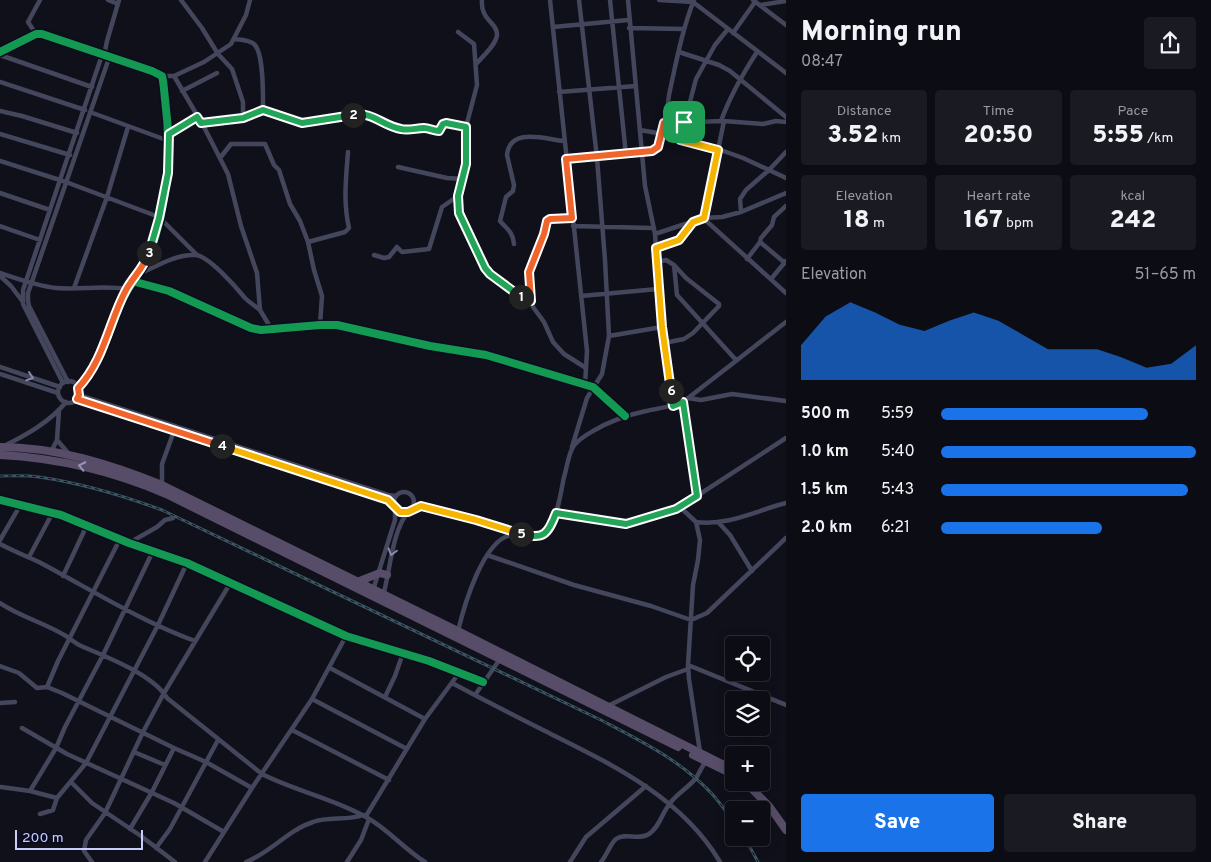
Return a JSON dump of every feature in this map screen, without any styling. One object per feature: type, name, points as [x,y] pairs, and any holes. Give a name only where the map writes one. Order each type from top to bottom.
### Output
[{"type":"highway","points":[[1,450],[20,448],[70,456],[127,471],[162,484],[357,582],[372,592]]},
{"type":"highway","points":[[1,450],[22,456],[110,473],[141,483],[372,592],[500,659],[725,771]]},
{"type":"highway","points":[[357,582],[377,574],[387,575]]},
{"type":"highway","points":[[382,597],[458,631],[725,765]]},
{"type":"highway","points":[[754,791],[769,806],[786,830]]},
{"type":"highway","points":[[762,791],[786,821]]},
{"type":"street","points":[[36,34],[28,22],[40,0]]},
{"type":"street","points":[[66,173],[87,111],[101,80],[106,41],[119,2],[108,0]]},
{"type":"street","points":[[181,0],[218,54],[234,72],[243,102],[243,118]]},
{"type":"street","points":[[0,53],[36,34],[42,34],[162,76],[174,76],[204,62],[231,44],[250,0]]},
{"type":"street","points":[[476,64],[497,37],[495,27],[483,14],[482,0]]},
{"type":"street","points":[[550,0],[581,296],[586,352],[586,385]]},
{"type":"street","points":[[458,631],[462,611],[487,554],[495,544],[512,534],[537,536],[545,534],[550,529],[556,513],[582,412],[593,387],[602,374],[609,336],[607,293],[597,158],[580,0]]},
{"type":"street","points":[[610,0],[626,154]]},
{"type":"street","points":[[628,0],[628,20],[645,186],[656,248],[662,327],[673,406]]},
{"type":"street","points":[[659,0],[694,1],[732,33],[786,73]]},
{"type":"street","points":[[566,159],[643,153],[658,147],[684,29],[694,1]]},
{"type":"street","points":[[732,33],[754,1],[786,25]]},
{"type":"street","points":[[761,6],[786,1]]},
{"type":"street","points":[[553,27],[628,20]]},
{"type":"street","points":[[629,28],[684,29]]},
{"type":"street","points":[[680,140],[696,79],[705,61],[728,29]]},
{"type":"street","points":[[458,32],[474,44],[477,85],[466,127],[466,164],[458,196],[459,213],[485,268],[515,294],[531,301]]},
{"type":"street","points":[[234,39],[252,43],[256,46],[263,78],[263,110]]},
{"type":"street","points":[[679,52],[719,65],[740,78],[785,115]]},
{"type":"street","points":[[704,218],[722,121],[728,100],[757,52]]},
{"type":"street","points":[[0,53],[92,87]]},
{"type":"street","points":[[91,101],[92,87],[105,56]]},
{"type":"street","points":[[182,91],[217,73]]},
{"type":"street","points":[[78,388],[85,381],[96,362],[126,289],[138,274],[147,257],[159,218],[168,173],[169,141],[162,76]]},
{"type":"street","points":[[174,76],[228,174],[241,226],[257,273],[260,310]]},
{"type":"street","points":[[95,78],[101,80]]},
{"type":"street","points":[[2,84],[87,111],[169,141]]},
{"type":"street","points":[[559,92],[636,86]]},
{"type":"street","points":[[201,123],[243,118],[263,110],[302,123],[363,114],[399,129],[410,131],[424,128],[439,131],[443,124],[446,123],[466,127]]},
{"type":"street","points":[[0,111],[77,133]]},
{"type":"street","points":[[169,134],[197,117]]},
{"type":"street","points":[[664,123],[722,121],[752,124],[776,121],[786,122]]},
{"type":"street","points":[[68,382],[30,306],[28,293],[34,266],[64,181],[70,155],[76,144],[77,133],[83,124]]},
{"type":"street","points":[[74,288],[107,196],[128,127]]},
{"type":"street","points":[[640,130],[662,134],[743,158],[786,178]]},
{"type":"street","points":[[0,134],[70,155]]},
{"type":"street","points":[[514,244],[514,237],[500,220],[506,197],[511,194],[514,185],[507,150],[516,139],[526,136],[564,141]]},
{"type":"street","points":[[220,158],[231,144],[264,144],[279,170],[290,204],[300,220],[308,242],[322,296],[320,325]]},
{"type":"street","points":[[308,242],[345,232],[349,228],[344,198],[348,152]]},
{"type":"street","points":[[742,212],[740,199],[746,190],[786,152]]},
{"type":"street","points":[[0,160],[107,196],[159,218],[196,254],[232,282],[246,299],[260,310],[272,330]]},
{"type":"street","points":[[398,167],[447,178],[463,179]]},
{"type":"street","points":[[654,234],[704,218],[742,212],[786,192]]},
{"type":"street","points":[[0,193],[50,210]]},
{"type":"street","points":[[374,256],[389,257],[396,247],[402,252],[429,249],[442,206],[458,196]]},
{"type":"street","points":[[49,222],[50,210],[56,202]]},
{"type":"street","points":[[748,259],[760,242],[760,238],[772,225],[774,217],[786,206]]},
{"type":"street","points":[[572,218],[550,219],[547,221],[542,241],[529,272],[531,301],[533,308],[544,322],[553,342],[564,354],[586,368]]},
{"type":"street","points":[[704,218],[786,293]]},
{"type":"street","points":[[656,248],[679,240],[693,222]]},
{"type":"street","points":[[0,226],[40,240]]},
{"type":"street","points":[[573,226],[652,228]]},
{"type":"street","points":[[39,253],[40,240],[46,233]]},
{"type":"street","points":[[760,242],[785,262],[771,279]]},
{"type":"street","points":[[138,274],[178,258],[196,254]]},
{"type":"street","points":[[657,262],[666,260],[674,265],[686,278],[719,304],[718,308],[684,339],[664,343]]},
{"type":"street","points":[[674,265],[677,295],[736,360]]},
{"type":"street","points":[[0,275],[56,288],[108,287],[126,289]]},
{"type":"street","points":[[0,275],[11,286],[23,304],[61,385],[58,393],[60,399],[72,402],[78,397]]},
{"type":"street","points":[[132,282],[169,291],[251,328],[272,330],[337,325],[430,346],[486,355],[593,387],[626,416]]},
{"type":"street","points":[[23,304],[23,290],[29,283]]},
{"type":"street","points":[[581,296],[658,289]]},
{"type":"street","points":[[572,448],[596,430],[626,416],[673,406],[685,400],[786,322]]},
{"type":"street","points":[[609,336],[662,327]]},
{"type":"street","points":[[0,367],[61,385],[68,382],[74,383],[78,388],[78,397]]},
{"type":"street","points":[[0,374],[58,393]]},
{"type":"street","points":[[685,400],[701,400],[732,394],[786,401]]},
{"type":"street","points":[[78,397],[174,431],[388,500],[400,512],[421,506]]},
{"type":"street","points":[[78,397],[388,495],[395,496],[405,492],[409,493],[421,506],[524,535]]},
{"type":"street","points":[[685,400],[697,496]]},
{"type":"street","points":[[1,450],[59,410],[66,402]]},
{"type":"street","points":[[51,452],[57,440],[59,410]]},
{"type":"street","points":[[162,484],[162,464],[174,431]]},
{"type":"street","points":[[20,448],[23,436]]},
{"type":"street","points":[[556,513],[626,524],[637,522],[680,507],[786,438]]},
{"type":"street","points":[[57,440],[70,456]]},
{"type":"street","points":[[372,592],[395,520],[394,502],[397,495]]},
{"type":"street","points":[[0,500],[53,512],[129,543],[188,563],[346,636],[404,653],[483,682]]},
{"type":"street","points":[[382,597],[400,525],[414,500]]},
{"type":"street","points":[[696,522],[719,523],[748,516],[786,503]]},
{"type":"street","points":[[0,540],[21,504]]},
{"type":"street","points":[[680,507],[696,522],[700,540],[693,585],[688,667],[700,752]]},
{"type":"street","points":[[29,557],[53,512]]},
{"type":"street","points":[[129,543],[157,527],[165,520],[173,518]]},
{"type":"street","points":[[719,523],[730,535],[752,571]]},
{"type":"street","points":[[63,576],[86,525]]},
{"type":"street","points":[[487,554],[574,585],[651,606],[691,620],[707,613],[786,538]]},
{"type":"street","points":[[47,687],[92,592],[120,539]]},
{"type":"street","points":[[0,544],[29,557],[92,592],[158,625],[194,640]]},
{"type":"street","points":[[30,790],[56,748],[153,551]]},
{"type":"street","points":[[40,814],[53,810],[57,798],[86,763],[188,563]]},
{"type":"street","points":[[92,862],[84,851],[84,846],[105,813],[143,732],[164,693],[194,640],[231,582]]},
{"type":"street","points":[[0,603],[26,618],[67,636],[133,671],[162,689],[167,698],[262,774],[366,817],[408,851],[425,862]]},
{"type":"street","points":[[205,862],[312,699],[346,636]]},
{"type":"street","points":[[385,697],[404,653]]},
{"type":"street","points":[[475,695],[500,659]]},
{"type":"street","points":[[0,666],[19,673],[37,688],[47,687],[206,762],[252,788]]},
{"type":"street","points":[[608,706],[688,667],[786,705]]},
{"type":"street","points":[[330,668],[425,719]]},
{"type":"street","points":[[347,862],[361,840],[366,817],[425,719],[459,673]]},
{"type":"street","points":[[452,683],[579,747],[670,802],[711,847],[720,862]]},
{"type":"street","points":[[312,699],[407,749]]},
{"type":"street","points":[[0,703],[15,702]]},
{"type":"street","points":[[22,728],[86,763],[152,792],[224,832]]},
{"type":"street","points":[[292,730],[389,780]]},
{"type":"street","points":[[156,848],[170,829],[218,740]]},
{"type":"street","points":[[130,829],[152,792],[174,748]]},
{"type":"street","points":[[134,752],[165,766]]},
{"type":"street","points":[[601,862],[614,841],[619,838],[625,836],[634,838],[644,837],[651,833],[656,828],[670,802],[695,779],[706,761]]},
{"type":"street","points":[[71,782],[92,803],[175,862]]},
{"type":"street","points":[[570,862],[586,837],[646,786]]},
{"type":"street","points":[[1,787],[30,790],[57,798]]},
{"type":"street","points":[[246,862],[288,834],[312,822],[366,817]]},
{"type":"railway","points":[[0,476],[34,476],[86,486],[162,510],[631,736],[688,772],[713,795],[725,810]]},
{"type":"railway","points":[[749,846],[758,862]]},
{"type":"cycle path","points":[[0,52],[36,34],[42,34],[162,76],[167,119],[168,159],[164,199],[155,238],[148,257],[124,297],[98,359],[78,388]]},
{"type":"cycle path","points":[[132,281],[169,291],[251,328],[261,330],[337,325],[430,346],[486,355],[593,387],[625,416]]},
{"type":"cycle path","points":[[0,500],[61,515],[129,543],[187,563],[346,636],[429,661],[483,682]]},
{"type":"route","points":[[267,110],[302,123],[363,114],[370,115],[399,129],[410,131],[424,128],[439,131],[443,124],[446,123],[466,127],[466,164],[458,196],[459,213],[463,224],[485,268],[490,274],[515,294],[531,301],[529,272],[547,221],[550,219],[572,218],[566,159],[597,158],[652,151],[658,147],[664,123],[684,122],[680,140],[718,150],[704,218],[693,222],[679,240],[656,248],[662,327],[673,406],[683,402],[697,496],[680,507],[626,524],[556,513],[550,529],[545,534],[537,536],[524,535],[421,506],[408,512],[400,512],[388,500],[77,399],[79,395],[78,388],[85,381],[96,362],[126,289],[138,274],[155,235],[168,173],[169,134],[197,117],[201,123],[243,118],[267,110]]}]
